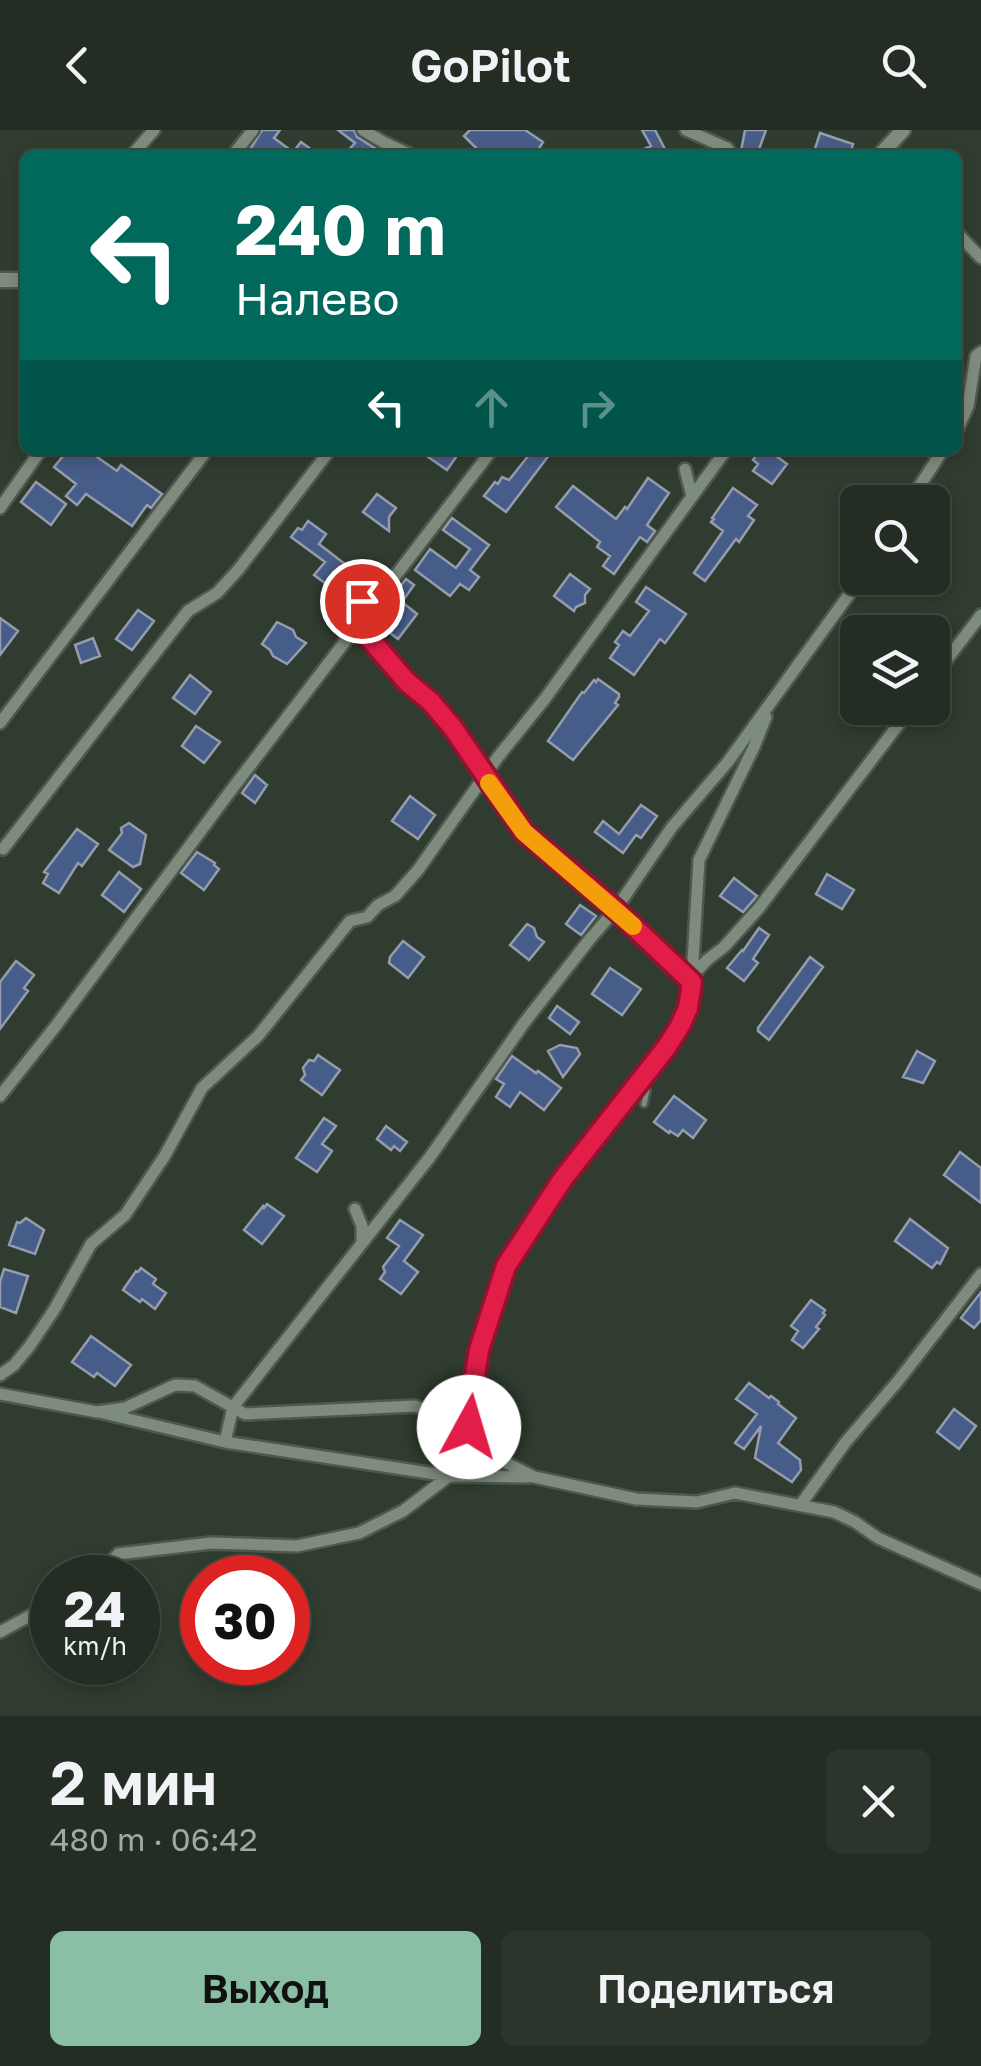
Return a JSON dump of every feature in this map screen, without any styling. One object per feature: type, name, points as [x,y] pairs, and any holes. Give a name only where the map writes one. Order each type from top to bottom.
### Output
[{"type":"street","points":[[136,150],[154,130]]},
{"type":"street","points":[[237,150],[253,130]]},
{"type":"street","points":[[363,130],[400,150]]},
{"type":"street","points":[[686,130],[728,150]]},
{"type":"street","points":[[884,150],[902,130]]},
{"type":"street","points":[[962,238],[981,258]]},
{"type":"street","points":[[962,419],[968,406],[976,356],[981,352]]},
{"type":"street","points":[[0,508],[37,455]]},
{"type":"street","points":[[0,723],[202,455]]},
{"type":"street","points":[[3,850],[188,611],[217,593],[238,570],[326,455]]},
{"type":"street","points":[[0,1096],[488,455]]},
{"type":"street","points":[[0,1375],[29,1347],[92,1244],[125,1215],[164,1157],[202,1088],[258,1036],[350,922],[368,917],[418,870],[722,455]]},
{"type":"street","points":[[920,485],[941,455]]},
{"type":"street","points":[[685,469],[692,497]]},
{"type":"street","points":[[225,1442],[233,1407],[430,1157],[535,1009],[616,910],[672,827],[727,763],[849,595]]},
{"type":"street","points":[[362,601],[364,632],[453,728],[524,832],[616,910],[692,982]]},
{"type":"street","points":[[950,655],[981,615]]},
{"type":"street","points":[[692,982],[699,860],[773,700]]},
{"type":"street","points":[[479,1449],[468,1417],[479,1350],[506,1266],[562,1180],[680,1026],[688,1008],[694,974],[759,908],[898,725]]},
{"type":"street","points":[[355,1210],[362,1226],[362,1240]]},
{"type":"street","points":[[801,1504],[844,1443],[981,1274]]},
{"type":"street","points":[[97,1412],[125,1408],[175,1386],[195,1386],[245,1414],[415,1406],[479,1449],[534,1477]]},
{"type":"street","points":[[0,1394],[225,1442],[450,1476],[534,1477],[636,1499],[697,1502],[735,1493],[801,1504],[834,1512],[878,1538],[981,1584]]},
{"type":"street","points":[[117,1555],[210,1543],[296,1546],[360,1533],[403,1511],[450,1476]]},
{"type":"street","points":[[0,1632],[30,1616]]},
{"type":"lane","points":[[638,1085],[647,1091],[644,1104]]},
{"type":"building","points":[[262,130],[280,130],[274,138],[290,150],[254,150],[251,148]]},
{"type":"building","points":[[338,130],[354,130],[357,137],[376,149],[349,150],[355,143]]},
{"type":"building","points":[[470,130],[525,130],[543,142],[538,150],[478,150],[464,136]]},
{"type":"building","points":[[642,130],[655,130],[665,150],[642,150],[651,146]]},
{"type":"building","points":[[745,130],[766,130],[759,150],[741,150]]},
{"type":"building","points":[[820,133],[853,144],[851,150],[815,150]]},
{"type":"building","points":[[301,142],[312,150],[295,150]]},
{"type":"building","points":[[64,455],[94,455],[117,471],[121,465],[162,494],[151,508],[147,505],[132,526],[86,494],[77,505],[66,496],[76,484],[54,467]]},
{"type":"building","points":[[429,455],[458,455],[447,470]]},
{"type":"building","points":[[529,455],[549,455],[506,512],[484,496],[502,477],[509,480]]},
{"type":"building","points":[[756,455],[775,455],[787,464],[772,484],[753,471],[758,464],[753,460]]},
{"type":"building","points":[[648,478],[669,493],[647,525],[655,531],[647,542],[640,537],[614,574],[603,566],[610,556],[597,547],[600,542],[556,507],[573,486],[616,519]]},
{"type":"building","points":[[36,482],[66,504],[51,525],[21,502]]},
{"type":"building","points":[[733,488],[757,505],[748,516],[754,520],[705,581],[694,573],[723,531],[711,522]]},
{"type":"building","points":[[377,494],[396,508],[389,517],[389,531],[363,512]]},
{"type":"building","points":[[452,518],[489,545],[470,570],[479,577],[469,590],[460,584],[450,596],[415,570],[430,549],[456,568],[470,549],[443,530]]},
{"type":"building","points":[[308,521],[326,534],[319,544],[350,568],[333,589],[314,575],[325,562],[291,537]]},
{"type":"building","points":[[570,574],[590,589],[585,603],[574,611],[554,596]]},
{"type":"building","points":[[406,579],[414,585],[402,602],[417,614],[398,639],[374,621]]},
{"type":"building","points":[[646,587],[686,614],[665,643],[660,639],[634,675],[610,658],[623,631],[630,636],[649,611],[636,602]]},
{"type":"building","points":[[138,610],[154,621],[132,650],[116,639]]},
{"type":"building","points":[[0,618],[18,631],[0,655]]},
{"type":"building","points":[[277,622],[306,643],[287,664],[262,644]]},
{"type":"building","points":[[93,638],[100,656],[81,663],[75,645]]},
{"type":"building","points":[[190,675],[211,692],[195,714],[173,698]]},
{"type":"building","points":[[598,679],[619,694],[615,703],[618,705],[573,760],[548,741],[582,692]]},
{"type":"building","points":[[196,726],[220,742],[204,763],[182,746]]},
{"type":"building","points":[[255,775],[267,785],[255,803],[242,793]]},
{"type":"building","points":[[410,796],[435,815],[418,839],[392,821]]},
{"type":"building","points":[[641,805],[657,816],[641,838],[636,835],[623,853],[595,832],[603,821],[619,834]]},
{"type":"building","points":[[129,823],[146,835],[140,864],[133,867],[109,850],[122,833],[121,828]]},
{"type":"building","points":[[77,829],[98,844],[82,866],[78,863],[59,893],[43,883],[48,874],[44,872]]},
{"type":"building","points":[[197,852],[219,869],[204,890],[181,873]]},
{"type":"building","points":[[119,872],[141,889],[124,912],[102,895]]},
{"type":"building","points":[[827,874],[854,890],[842,909],[816,894]]},
{"type":"building","points":[[734,878],[757,896],[743,912],[720,896]]},
{"type":"building","points":[[580,905],[596,916],[581,935],[566,924]]},
{"type":"building","points":[[527,924],[544,942],[529,960],[510,945]]},
{"type":"building","points":[[759,928],[769,935],[753,959],[758,963],[744,981],[727,968]]},
{"type":"building","points":[[403,941],[424,957],[408,978],[389,963]]},
{"type":"building","points":[[810,957],[823,967],[769,1040],[758,1028]]},
{"type":"building","points":[[16,961],[34,975],[24,988],[28,991],[0,1029],[0,982]]},
{"type":"building","points":[[610,968],[641,989],[622,1015],[592,994]]},
{"type":"building","points":[[557,1006],[579,1022],[570,1034],[549,1018]]},
{"type":"building","points":[[560,1045],[577,1048],[580,1054],[563,1077],[548,1051]]},
{"type":"building","points":[[917,1051],[935,1061],[923,1083],[903,1077]]},
{"type":"building","points":[[318,1055],[340,1070],[322,1095],[301,1080],[305,1075],[303,1068]]},
{"type":"building","points":[[512,1056],[561,1088],[544,1110],[520,1092],[510,1107],[496,1097],[504,1084],[496,1079]]},
{"type":"building","points":[[674,1096],[706,1120],[693,1138],[683,1130],[678,1136],[669,1133],[654,1122]]},
{"type":"building","points":[[324,1118],[336,1126],[322,1144],[332,1151],[317,1172],[296,1158]]},
{"type":"building","points":[[386,1126],[407,1142],[400,1151],[394,1146],[391,1150],[377,1139]]},
{"type":"building","points":[[960,1152],[981,1168],[981,1203],[944,1175]]},
{"type":"building","points":[[267,1204],[284,1216],[262,1244],[244,1230]]},
{"type":"building","points":[[26,1218],[44,1230],[35,1254],[9,1245],[17,1222]]},
{"type":"building","points":[[910,1219],[948,1248],[940,1264],[937,1262],[932,1268],[895,1241]]},
{"type":"building","points":[[400,1220],[423,1235],[404,1261],[418,1272],[401,1294],[380,1279],[385,1272],[383,1267],[399,1246],[387,1238]]},
{"type":"building","points":[[141,1268],[166,1293],[155,1309],[123,1290]]},
{"type":"building","points":[[4,1269],[28,1276],[16,1313],[0,1307]]},
{"type":"building","points":[[981,1292],[981,1320],[974,1328],[961,1318]]},
{"type":"building","points":[[811,1300],[825,1310],[825,1315],[803,1348],[792,1340],[798,1331],[791,1326]]},
{"type":"building","points":[[91,1336],[131,1365],[115,1386],[72,1362]]},
{"type":"building","points":[[749,1383],[796,1418],[778,1443],[800,1460],[801,1470],[792,1482],[755,1458],[761,1426],[744,1449],[735,1443],[757,1414],[736,1399]]},
{"type":"building","points":[[954,1409],[976,1426],[959,1449],[937,1432]]},
{"type":"slow traffic","points":[[489,783],[524,832],[633,926]]},
{"type":"route","points":[[362,601],[364,632],[453,728],[524,832],[616,910],[692,982],[688,1008],[666,1048],[562,1180],[506,1266],[479,1350],[469,1427]]}]
